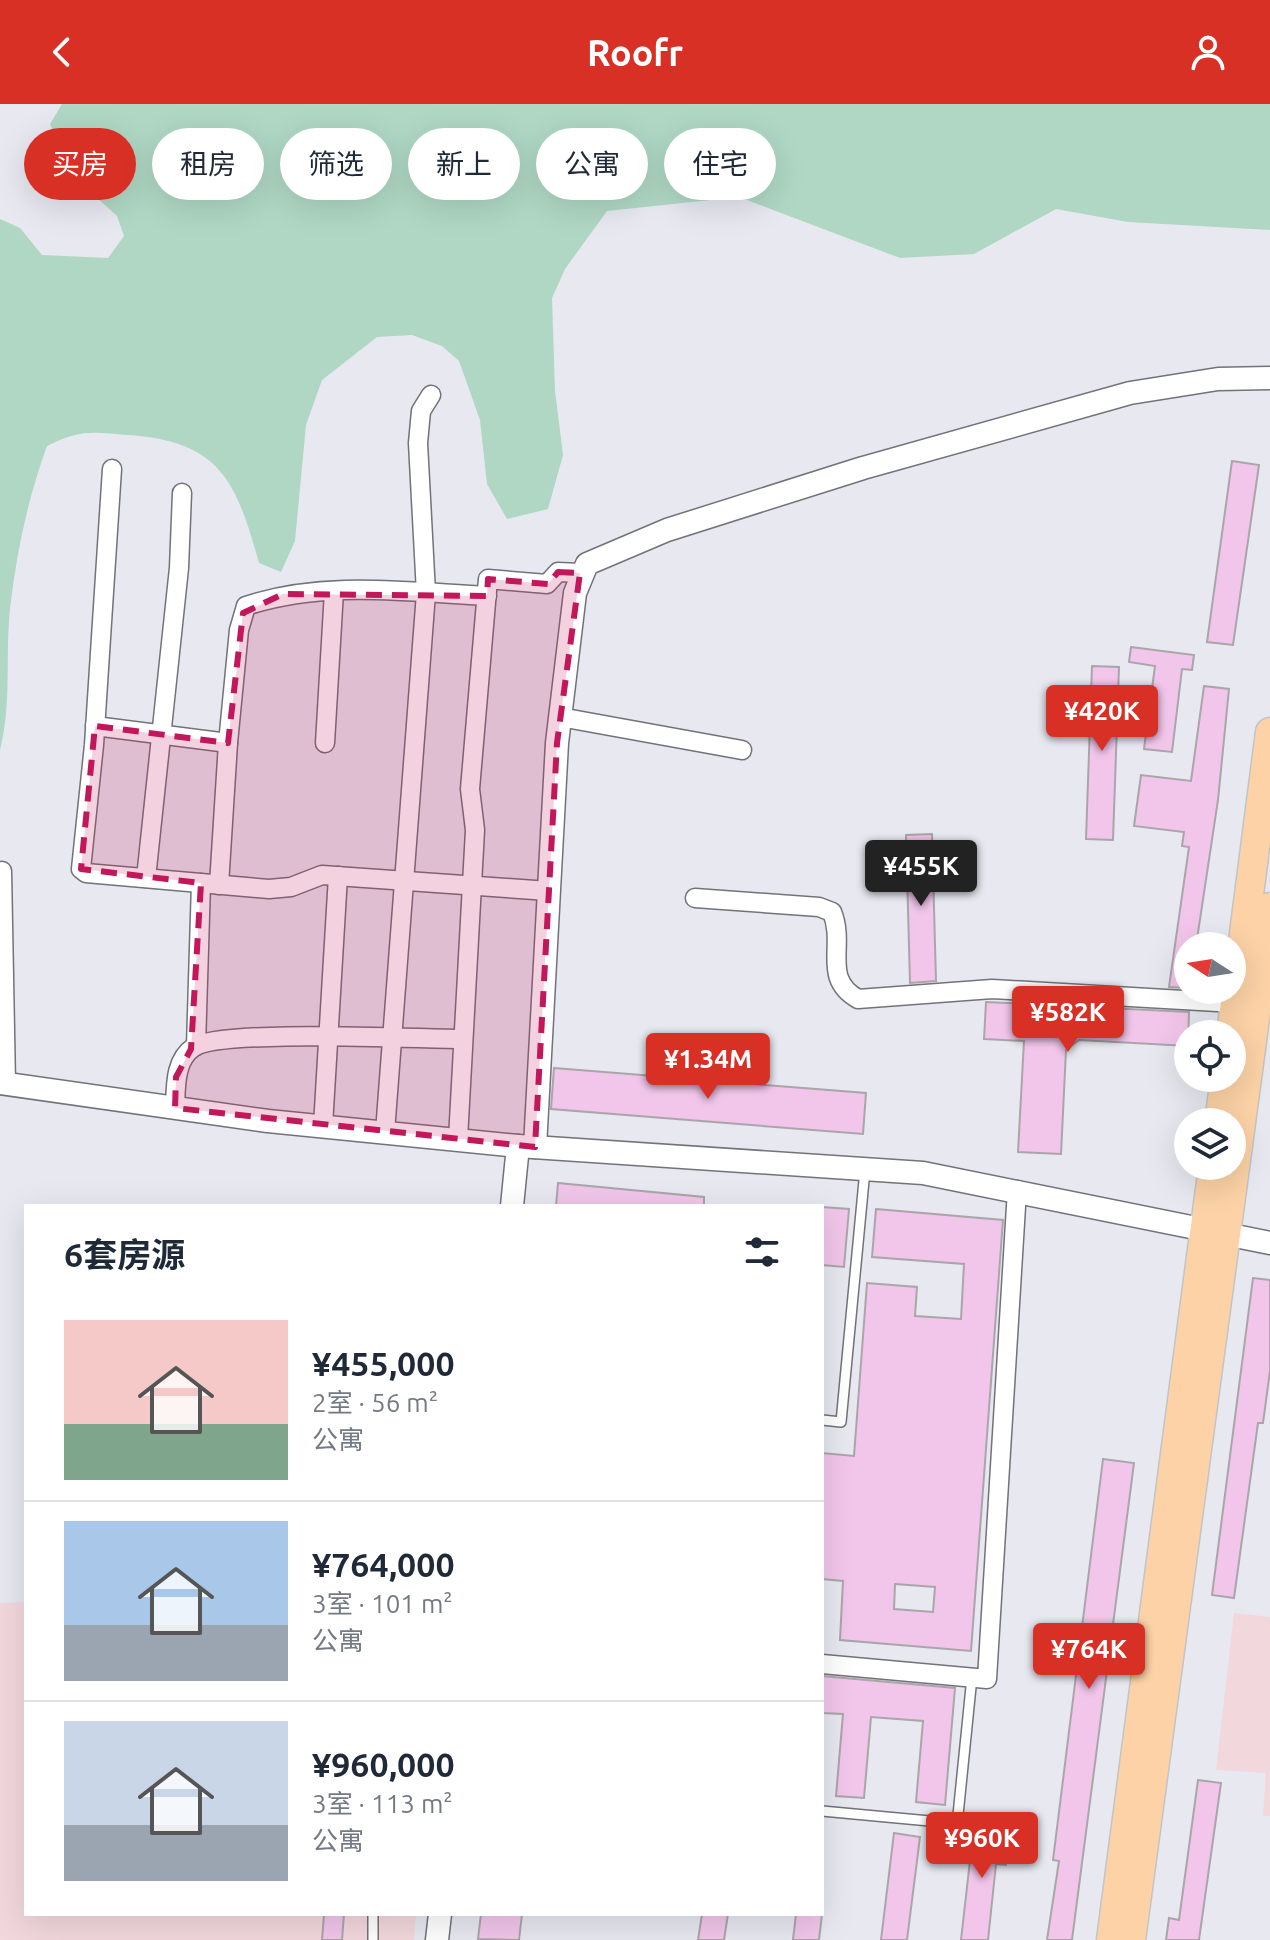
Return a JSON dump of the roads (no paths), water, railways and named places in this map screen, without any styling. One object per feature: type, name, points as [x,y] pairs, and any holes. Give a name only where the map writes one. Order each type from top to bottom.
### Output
[{"type":"main road","points":[[1244,932],[1270,732]]},
{"type":"main road","points":[[1111,1940],[1217,1230],[1270,907]]},
{"type":"main road","points":[[1131,1940],[1217,1230],[1214,1180]]},
{"type":"street","points":[[512,1204],[527,1146],[560,717],[580,573],[587,564],[667,530],[878,464],[1144,390],[1218,379],[1270,378]]},
{"type":"street","points":[[385,1132],[426,593],[418,443],[421,411],[431,395]]},
{"type":"street","points":[[112,469],[95,726],[81,869],[86,873],[269,889],[291,887],[322,875],[549,891]]},
{"type":"street","points":[[146,878],[179,568],[182,493]]},
{"type":"street","points":[[458,1139],[475,830],[470,789],[488,579],[547,584],[558,572],[580,573]]},
{"type":"street","points":[[196,1046],[210,884],[239,630],[246,606],[283,594],[334,591],[487,596]]},
{"type":"street","points":[[325,743],[334,591]]},
{"type":"street","points":[[560,717],[742,750]]},
{"type":"street","points":[[95,726],[228,743]]},
{"type":"street","points":[[2,871],[3,1084],[323,1126],[527,1146],[923,1173],[1270,1243]]},
{"type":"street","points":[[323,1126],[338,876]]},
{"type":"street","points":[[695,898],[819,907],[832,912],[838,926],[837,981],[843,991],[858,999],[992,989],[1174,999]]},
{"type":"street","points":[[175,1108],[176,1077],[181,1063],[196,1046],[207,1041],[327,1037],[462,1039]]},
{"type":"street","points":[[824,1664],[987,1679],[1017,1190]]},
{"type":"street","points":[[437,1940],[440,1916]]},
{"type":"lane","points":[[824,1420],[841,1422],[865,1168]]},
{"type":"lane","points":[[824,1811],[951,1823],[958,1815],[972,1677]]},
{"type":"lane","points":[[373,1916],[373,1940]]}]
